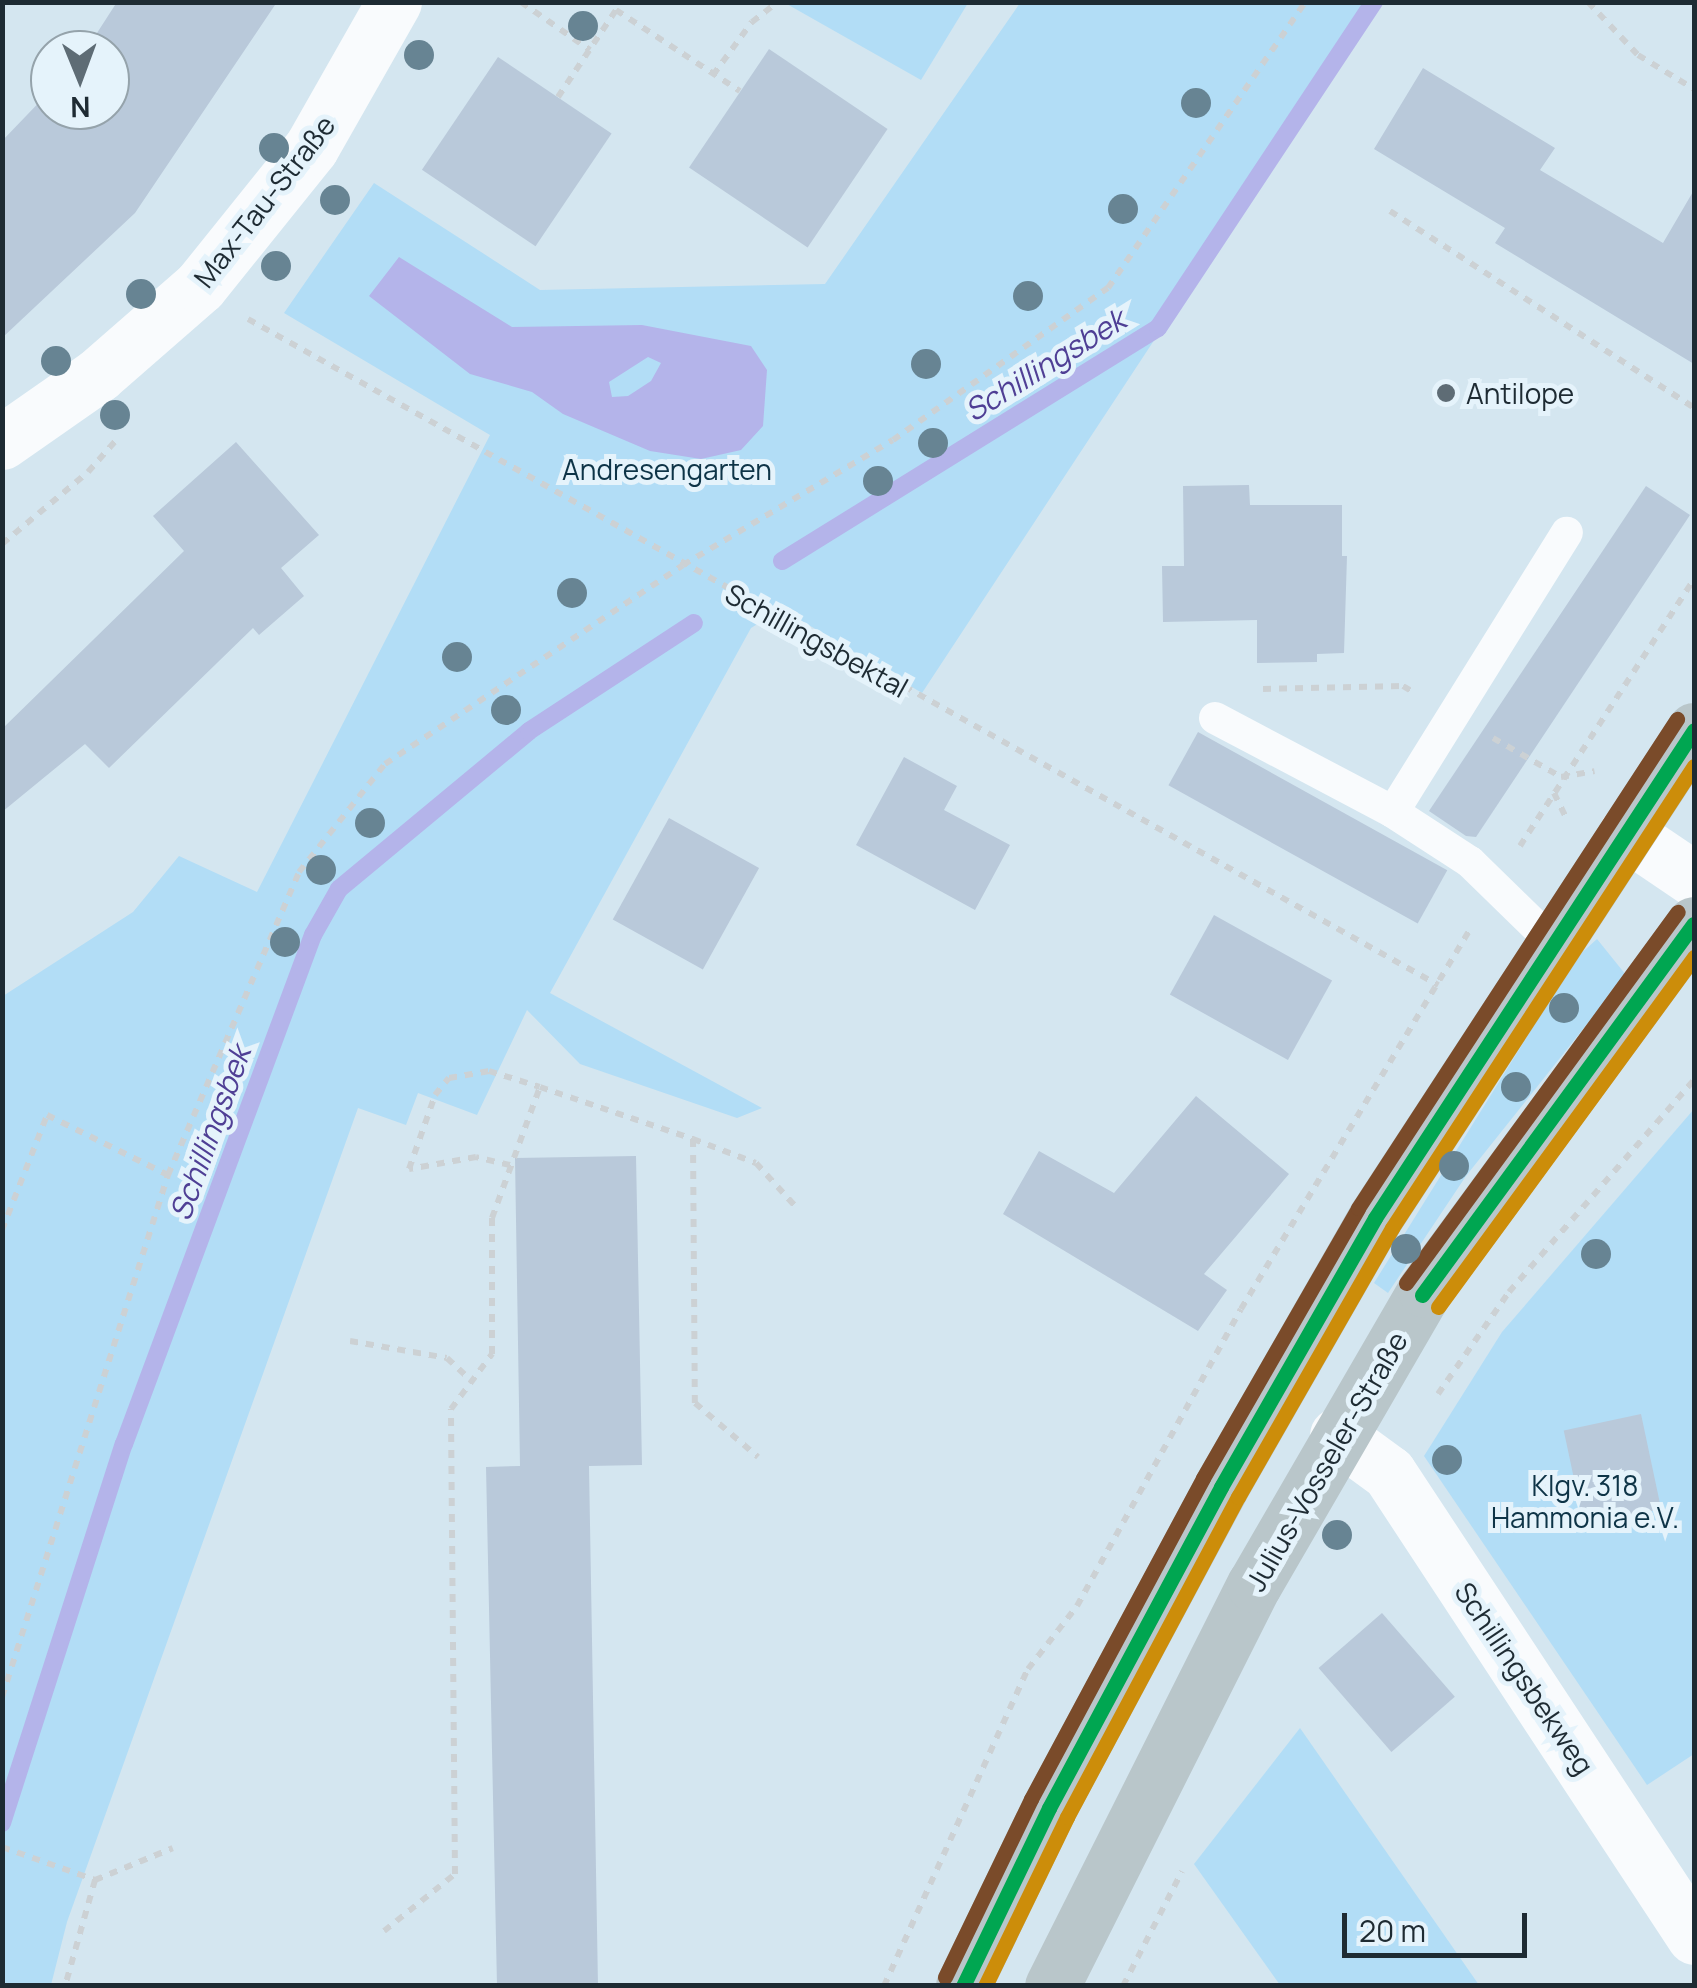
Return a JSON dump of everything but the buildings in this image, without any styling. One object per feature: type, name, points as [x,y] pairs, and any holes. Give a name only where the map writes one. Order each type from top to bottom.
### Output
[{"type":"main road","points":[[963,1986],[1220,1486],[1375,1218],[1694,730]]},
{"type":"main road","name":"Julius-Vosseler-Straße","points":[[1052,1986],[1129,1826],[1337,1436],[1496,1187],[1694,924]]},
{"type":"street","name":"Max-Tau-Straße","points":[[2,442],[98,375],[200,286],[311,148],[394,2]]},
{"type":"street","points":[[1626,832],[1694,879]]},
{"type":"street","name":"Schillingsbekweg","points":[[1337,1436],[1389,1474],[1694,1936]]},
{"type":"lane","points":[[1393,812],[1567,532]]},
{"type":"lane","points":[[1215,718],[1393,812],[1470,862],[1552,942]]},
{"type":"path","points":[[521,2],[590,50]]},
{"type":"path","points":[[713,74],[752,22],[778,2]]},
{"type":"path","points":[[2,1697],[168,1175],[300,872],[385,764],[682,566],[893,440],[1108,288],[1305,2]]},
{"type":"path","points":[[1588,2],[1638,55],[1694,89]]},
{"type":"path","points":[[558,97],[616,10],[740,92]]},
{"type":"path","points":[[1390,211],[1694,408]]},
{"type":"path","name":"Schillingsbektal","points":[[200,286],[682,566],[1438,985]]},
{"type":"path","points":[[884,1986],[1028,1669],[1077,1606],[1241,1309],[1562,777],[1694,579]]},
{"type":"path","points":[[1215,718],[1269,685],[1403,686],[1562,777]]},
{"type":"path","points":[[510,1165],[476,1156],[409,1169],[435,1095],[448,1078],[489,1072],[693,1138],[756,1163],[797,1208]]},
{"type":"path","points":[[384,1931],[454,1874],[451,1409],[492,1354],[492,1218],[540,1087]]},
{"type":"path","points":[[2,1230],[47,1115],[168,1175]]},
{"type":"path","points":[[693,1138],[695,1402],[758,1457]]},
{"type":"path","points":[[350,1341],[447,1358],[472,1381]]},
{"type":"path","points":[[2,1847],[95,1880],[173,1848]]},
{"type":"path","points":[[65,1986],[95,1880]]},
{"type":"green space","points":[[785,3],[968,3],[921,80]]},
{"type":"green space","name":"Andresengarten","points":[[1020,3],[1376,3],[922,693],[782,609],[751,628],[550,993],[762,1108],[737,1118],[580,1064],[527,1010],[477,1115],[418,1093],[406,1125],[358,1108],[67,1922],[51,1985],[3,1986],[3,996],[133,912],[179,856],[257,892],[490,435],[284,313],[374,183],[540,290],[825,284]]},
{"type":"green space","points":[[1597,939],[1626,975],[1466,1176],[1388,1293],[1374,1283],[1576,958]]},
{"type":"green space","name":"Klgv. 318 Hammonia e.V.","points":[[1694,1109],[1694,1754],[1647,1785],[1424,1456],[1502,1332]]},
{"type":"green space","points":[[1300,1728],[1479,1985],[1280,1985],[1194,1864]]},
{"type":"shaded area","points":[[399,257],[512,327],[642,325],[751,346],[767,370],[763,426],[741,450],[701,459],[650,451],[563,414],[532,392],[470,374],[369,296]],"holes":[[[648,357],[661,363],[651,381],[628,396],[612,397],[609,382]]]},
{"type":"waterway","name":"Schillingsbek","points":[[782,561],[1158,328],[1374,2]]},
{"type":"waterway","name":"Schillingsbek","points":[[2,1823],[124,1444],[313,935],[339,889],[529,731],[694,623]]},
{"type":"transit line","points":[[945,1977],[1031,1799],[1203,1478],[1358,1208],[1677,719]]},
{"type":"transit line","points":[[963,1986],[1049,1808],[1221,1487],[1375,1218],[1694,730]]},
{"type":"transit line","points":[[985,1986],[1067,1817],[1238,1497],[1392,1228],[1694,766]]},
{"type":"transit line","points":[[1406,1283],[1678,912]]},
{"type":"transit line","points":[[1422,1295],[1694,924]]},
{"type":"transit line","points":[[1438,1307],[1694,957]]},
{"type":"place","name":"Antilope","points":[[1446,393]]}]
